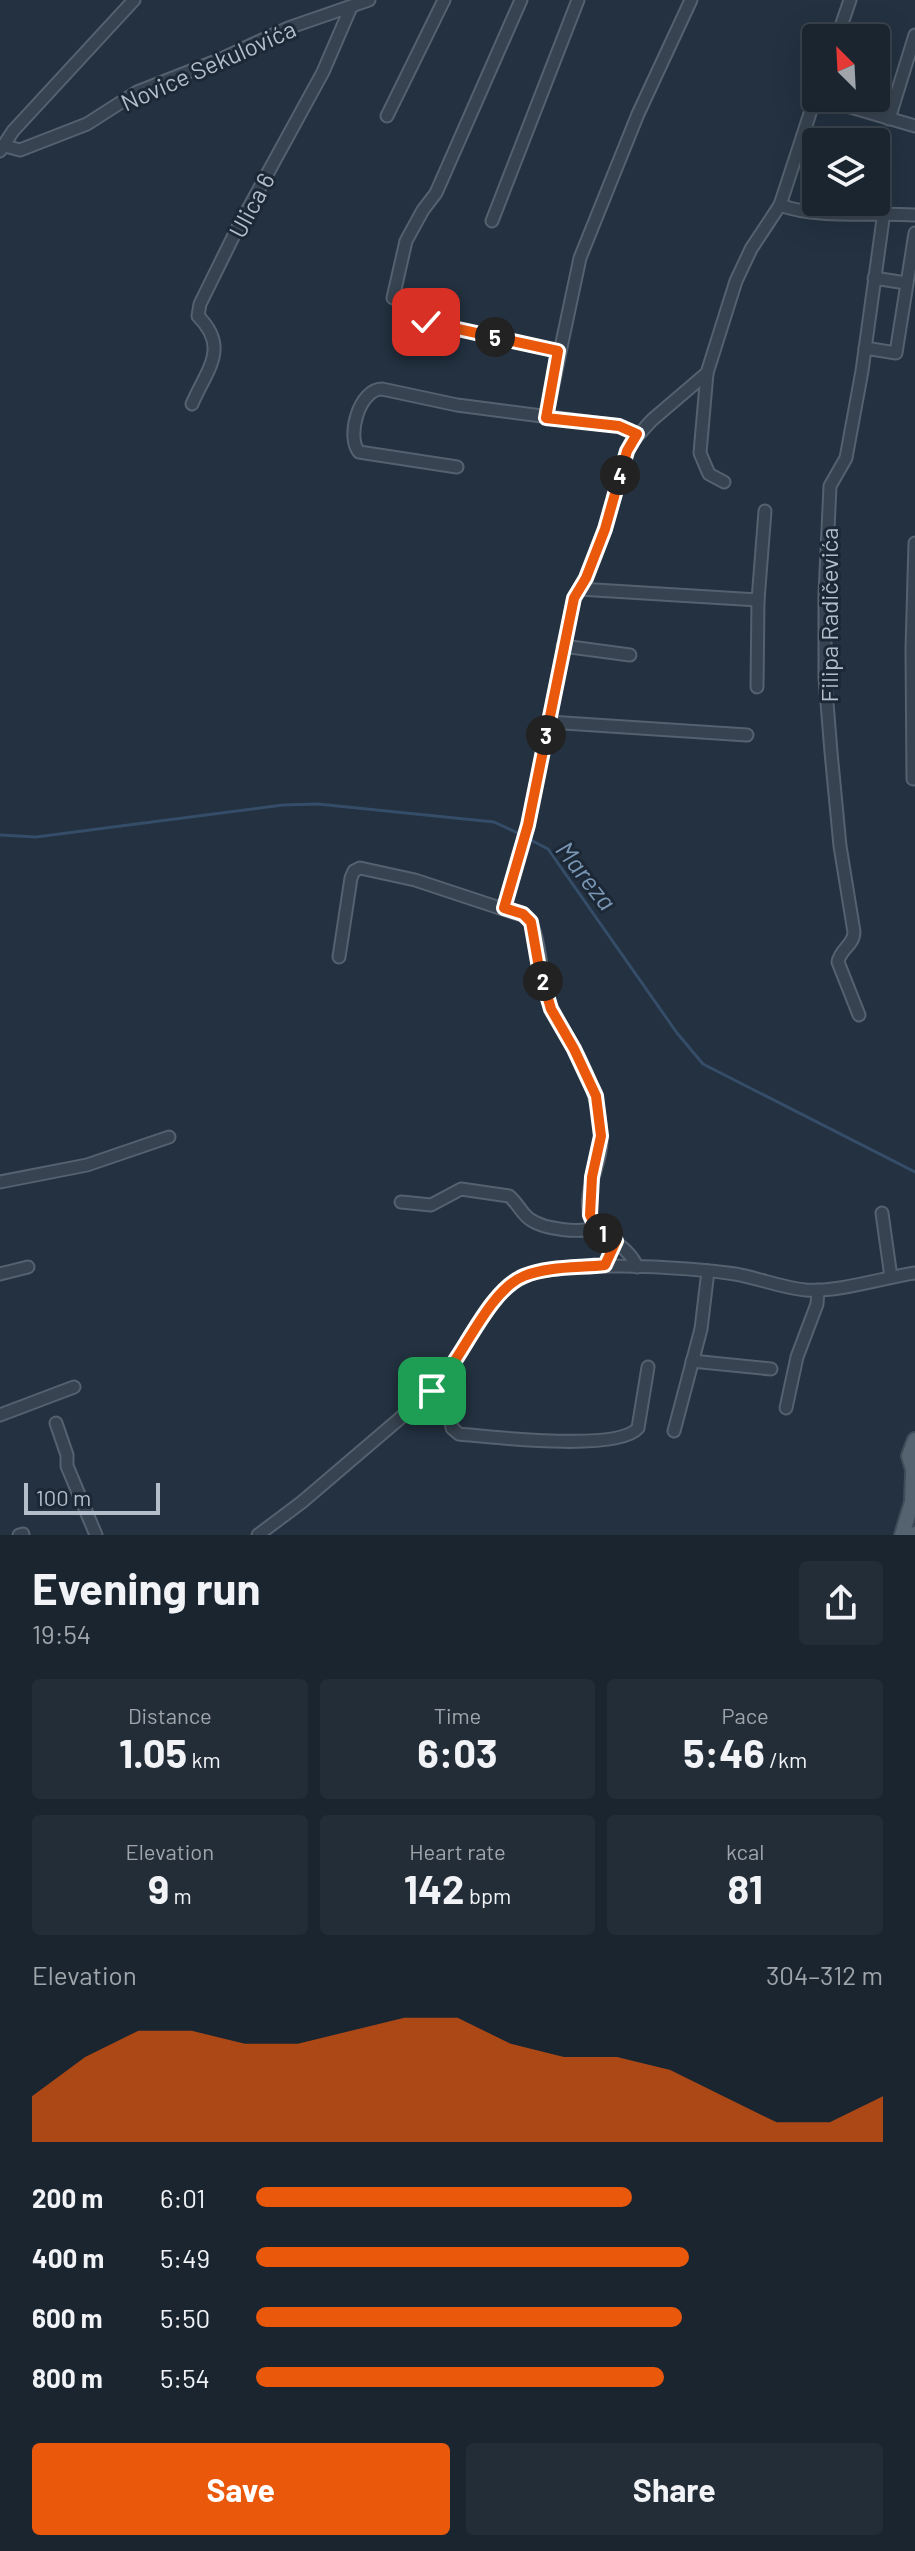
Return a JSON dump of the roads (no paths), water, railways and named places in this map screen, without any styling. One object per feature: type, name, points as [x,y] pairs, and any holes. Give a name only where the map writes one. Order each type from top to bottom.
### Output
[{"type":"main road","points":[[902,1535],[912,1502],[914,1474],[909,1456],[915,1440]]},
{"type":"street","points":[[3,149],[13,131],[134,0]]},
{"type":"street","name":"Novice Sekulovića","points":[[3,149],[20,150],[87,124],[137,92],[221,59],[294,25],[369,0]]},
{"type":"street","points":[[387,116],[444,0]]},
{"type":"street","points":[[393,298],[406,241],[436,193],[521,0]]},
{"type":"street","points":[[492,221],[578,0]]},
{"type":"street","points":[[546,418],[580,258],[638,114],[691,0]]},
{"type":"street","points":[[842,24],[850,0]]},
{"type":"street","name":"Ulica 6","points":[[192,404],[216,350],[213,333],[198,316],[200,304],[323,72],[351,7]]},
{"type":"street","points":[[889,119],[915,35]]},
{"type":"street","points":[[724,482],[709,474],[700,453],[707,373],[736,281],[751,249],[780,205],[812,112]]},
{"type":"street","points":[[866,112],[915,126]]},
{"type":"street","points":[[780,205],[802,209]]},
{"type":"street","points":[[890,213],[915,215]]},
{"type":"street","name":"Filipa Radičevića","points":[[859,1015],[838,962],[851,943],[854,932],[840,846],[831,752],[825,678],[825,594],[830,486],[846,458],[883,216]]},
{"type":"street","points":[[865,348],[896,353],[915,233]]},
{"type":"street","points":[[874,278],[906,283]]},
{"type":"street","points":[[426,322],[558,351]]},
{"type":"street","points":[[504,908],[528,825],[574,598],[605,529],[628,447],[637,434],[707,373]]},
{"type":"street","points":[[457,467],[359,452],[352,437],[365,395],[382,389],[457,405],[619,426],[637,434]]},
{"type":"street","points":[[757,687],[758,600],[765,511]]},
{"type":"street","points":[[913,779],[915,543]]},
{"type":"street","points":[[579,589],[758,600]]},
{"type":"street","points":[[563,646],[630,655]]},
{"type":"street","points":[[549,722],[747,735]]},
{"type":"street","points":[[339,957],[351,878],[354,871],[360,868],[415,880],[504,908],[523,914],[531,922],[539,968],[551,1009],[596,1096],[601,1136],[590,1215],[595,1227],[616,1241],[633,1258],[637,1267]]},
{"type":"street","points":[[0,1182],[87,1165],[169,1137]]},
{"type":"street","points":[[401,1202],[431,1205],[461,1189],[489,1192],[509,1196],[527,1217],[537,1223],[572,1231],[587,1231],[595,1227]]},
{"type":"street","points":[[882,1213],[891,1277]]},
{"type":"street","points":[[605,1265],[616,1241]]},
{"type":"street","points":[[258,1535],[358,1456],[442,1381],[491,1306],[515,1281],[536,1272],[605,1265],[708,1271],[818,1290],[915,1273]]},
{"type":"street","points":[[0,1274],[28,1267]]},
{"type":"street","points":[[674,1431],[701,1329],[708,1271]]},
{"type":"street","points":[[786,1408],[797,1357],[817,1304],[818,1290]]},
{"type":"street","points":[[692,1361],[771,1369]]},
{"type":"street","points":[[442,1381],[447,1390],[452,1428],[459,1434],[522,1440],[599,1441],[635,1432],[640,1423],[648,1367]]},
{"type":"street","points":[[0,1415],[74,1387]]},
{"type":"street","points":[[56,1423],[67,1455],[67,1466],[96,1535]]},
{"type":"waterway","name":"Mareza","points":[[0,835],[36,837],[283,805],[318,804],[494,822],[522,835]]},
{"type":"waterway","name":"Mareza","points":[[529,839],[548,849],[677,1033],[703,1064],[915,1172]]}]
